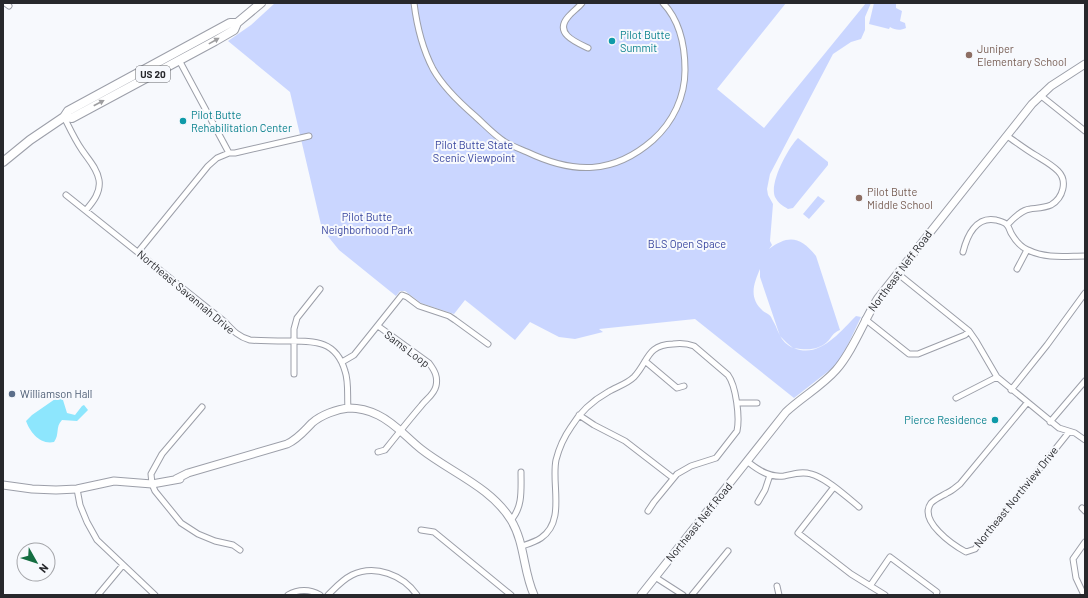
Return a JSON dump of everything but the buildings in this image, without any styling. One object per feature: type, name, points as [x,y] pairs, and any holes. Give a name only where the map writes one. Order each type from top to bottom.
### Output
[{"type":"main road","name":"US 20","points":[[64,117],[72,118],[234,30],[237,23],[261,3]]},
{"type":"main road","name":"US 20","points":[[3,162],[30,140],[64,117],[68,111],[230,23],[237,23]]},
{"type":"main road","name":"Northeast Neff Road","points":[[641,595],[748,462],[786,412],[796,402],[829,378],[837,370],[847,355],[865,319],[878,298],[1040,95],[1085,64]]},
{"type":"main road","points":[[3,485],[45,491],[77,489],[114,481],[152,484],[176,479],[188,473],[287,444],[299,437],[314,422],[330,413],[348,408],[367,411],[377,414],[387,420],[422,450],[493,498],[505,511],[517,531],[522,546],[527,577],[534,595]]},
{"type":"street","points":[[414,3],[417,26],[424,51],[434,71],[448,90],[493,133],[506,142],[538,158],[577,168],[596,168],[628,158],[643,149],[658,135],[674,113],[683,90],[685,63],[683,47],[675,21],[663,3]]},
{"type":"street","points":[[582,3],[564,22],[563,27],[568,36],[575,42],[588,48]]},
{"type":"street","points":[[179,60],[229,153]]},
{"type":"street","points":[[1040,95],[1085,131]]},
{"type":"street","points":[[64,117],[73,136],[94,167],[99,180],[98,191],[94,200],[86,210]]},
{"type":"street","points":[[138,252],[208,166],[217,158],[229,153],[235,153],[309,136]]},
{"type":"street","points":[[1007,136],[1051,165],[1059,172],[1063,181],[1063,190],[1060,197],[1050,205],[1038,209],[1029,209],[1022,212],[1007,225]]},
{"type":"street","name":"Northeast Savannah Drive","points":[[66,195],[225,322],[242,338],[250,340],[314,341],[333,350],[342,362],[346,373],[348,408]]},
{"type":"street","points":[[964,252],[966,240],[973,228],[982,221],[991,219],[1007,225],[1018,244],[1027,250],[1043,256],[1085,256]]},
{"type":"street","points":[[1017,268],[1027,250]]},
{"type":"street","points":[[897,273],[969,331],[997,377],[1011,390],[1050,422],[1059,428],[1075,433],[1085,440]]},
{"type":"street","points":[[294,374],[294,329],[297,318],[320,289]]},
{"type":"street","points":[[1011,390],[1047,345],[1085,293]]},
{"type":"street","points":[[342,362],[354,355],[402,295],[419,306],[449,316],[488,344]]},
{"type":"street","points":[[865,319],[909,354],[918,354],[965,335],[969,331]]},
{"type":"street","name":"Sams Loop","points":[[378,326],[429,363],[435,372],[437,380],[432,395],[422,404],[385,450],[378,452]]},
{"type":"street","points":[[522,546],[545,535],[553,522],[556,509],[556,462],[560,445],[579,415],[586,407],[596,400],[631,380],[637,374],[654,349],[661,345],[681,343],[694,346],[732,380],[739,425],[738,431],[716,458],[687,468],[673,478],[648,511]]},
{"type":"street","points":[[645,361],[677,388],[684,386]]},
{"type":"street","points":[[956,398],[997,377]]},
{"type":"street","points":[[1050,422],[1085,381]]},
{"type":"street","points":[[736,403],[757,403]]},
{"type":"street","name":"Northeast Northview Drive","points":[[1027,403],[964,479],[948,493],[935,500],[929,509],[930,519],[934,527],[958,548],[966,552],[975,549],[1069,432]]},
{"type":"street","points":[[202,407],[162,454],[151,474],[152,484],[154,491],[181,523],[198,534],[233,546],[240,550]]},
{"type":"street","points":[[579,415],[594,425],[626,441],[673,478]]},
{"type":"street","points":[[748,462],[770,475],[782,476],[804,472],[817,476],[834,487],[859,507]]},
{"type":"street","points":[[511,520],[515,515],[521,498],[521,472]]},
{"type":"street","points":[[758,502],[765,490],[770,475]]},
{"type":"street","points":[[834,487],[798,532],[851,574],[885,595]]},
{"type":"street","points":[[77,489],[82,510],[94,536],[100,544],[155,595]]},
{"type":"street","points":[[421,530],[434,532],[511,595]]},
{"type":"street","points":[[1084,595],[1076,578],[1073,559],[1085,542]]},
{"type":"street","points":[[692,595],[728,551]]},
{"type":"street","points":[[870,586],[890,557],[937,594]]},
{"type":"street","points":[[98,595],[123,565]]},
{"type":"street","points":[[328,595],[338,585],[352,575],[367,571],[384,572],[398,577],[411,587],[417,595]]},
{"type":"street","points":[[655,577],[683,595]]},
{"type":"street","points":[[777,586],[779,595]]},
{"type":"street","points":[[288,595],[300,590],[309,590],[320,595]]},
{"type":"green space","name":"Pilot Butte State Scenic Viewpoint","points":[[275,3],[786,3],[717,89],[764,128],[866,3],[871,3],[865,17],[865,30],[861,39],[851,42],[833,54],[770,174],[767,189],[768,195],[773,204],[770,241],[772,245],[769,249],[782,241],[794,240],[805,244],[816,256],[840,330],[834,333],[825,344],[836,336],[856,316],[861,317],[844,353],[835,366],[794,398],[695,319],[599,329],[603,332],[575,339],[559,337],[530,322],[515,340],[465,300],[454,314],[421,303],[405,291],[400,291],[396,296],[339,250],[322,229],[290,92],[228,41],[251,25]],"holes":[[[760,269],[760,277],[780,335],[770,316],[763,311],[755,301],[754,285]],[[824,344],[812,350],[803,350],[794,348],[812,349]]]},
{"type":"green space","points":[[874,3],[896,3],[896,8],[902,11],[900,21],[905,23],[906,28],[898,30],[890,27],[889,29],[869,24]]},
{"type":"green space","points":[[798,138],[828,162],[828,165],[793,208],[788,209],[779,203],[775,197],[775,183],[780,166],[789,149]]},
{"type":"green space","points":[[818,196],[825,201],[809,219],[803,214]]},
{"type":"shaded area","points":[[58,397],[63,400],[67,413],[75,415],[84,405],[88,410],[77,421],[62,420],[54,442],[44,442],[36,437],[26,421]]},
{"type":"place","name":"Pilot Butte Summit","points":[[612,41]]},
{"type":"place","name":"Juniper Elementary School","points":[[969,55]]},
{"type":"place","name":"Pilot Butte Rehabilitation Center","points":[[183,121]]},
{"type":"place","name":"Pilot Butte Middle School","points":[[859,198]]},
{"type":"place","name":"Williamson Hall","points":[[12,394]]},
{"type":"place","name":"Pierce Residence","points":[[995,420]]},
{"type":"park label","name":"Pilot Butte Neighborhood Park","points":[[367,223]]},
{"type":"park label","name":"BLS Open Space","points":[[687,244]]}]
